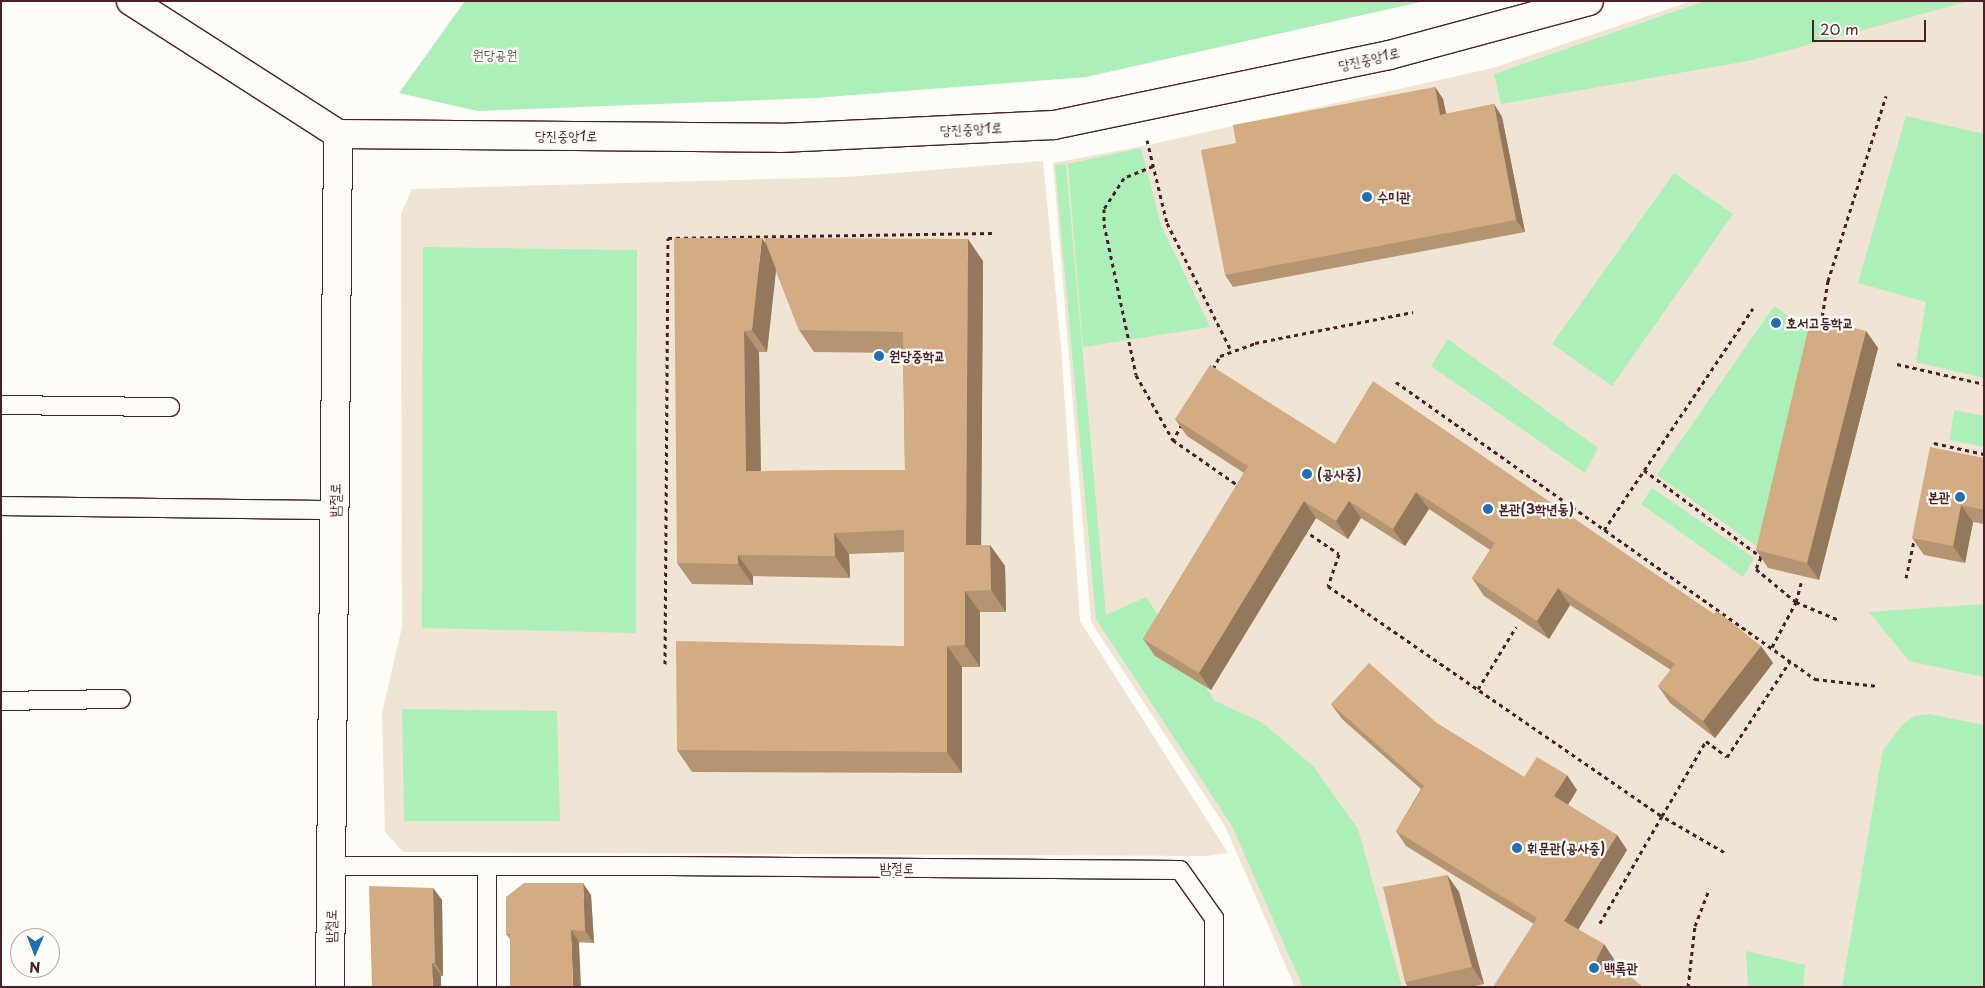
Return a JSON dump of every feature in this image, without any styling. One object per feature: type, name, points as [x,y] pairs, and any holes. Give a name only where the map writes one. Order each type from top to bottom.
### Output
[{"type":"street","points":[[131,1],[338,134]]},
{"type":"street","name":"당진중앙1로","points":[[338,134],[780,138],[1054,125],[1389,55],[1589,1]]},
{"type":"street","name":"밤절로","points":[[330,987],[338,134]]},
{"type":"lane","points":[[1,405],[170,406]]},
{"type":"lane","points":[[1,506],[335,510]]},
{"type":"lane","points":[[1,701],[121,699]]},
{"type":"lane","name":"밤절로","points":[[331,866],[1180,870],[1214,918],[1214,987]]},
{"type":"lane","points":[[487,866],[487,987]]},
{"type":"path","points":[[1821,327],[1828,281],[1886,96]]},
{"type":"path","points":[[1146,134],[1167,223],[1232,352]]},
{"type":"path","points":[[1153,166],[1124,178],[1104,208],[1104,224],[1136,374],[1173,440],[1244,489]]},
{"type":"path","points":[[665,664],[668,238],[992,233]]},
{"type":"path","points":[[1604,530],[1753,308]]},
{"type":"path","points":[[1211,373],[1220,356],[1232,352],[1316,330],[1413,312]]},
{"type":"path","points":[[1897,364],[1984,384]]},
{"type":"path","points":[[1396,382],[1815,679],[1878,686]]},
{"type":"path","points":[[1173,440],[1187,415]]},
{"type":"path","points":[[1931,457],[1934,443],[1984,454]]},
{"type":"path","points":[[1644,470],[1761,557],[1756,569],[1796,602],[1839,620]]},
{"type":"path","points":[[1299,527],[1339,554],[1328,586],[1662,816],[1724,852]]},
{"type":"path","points":[[1906,578],[1916,530]]},
{"type":"path","points":[[1772,648],[1796,602],[1801,583]]},
{"type":"path","points":[[1478,689],[1516,627]]},
{"type":"path","points":[[1600,924],[1706,742],[1727,757],[1790,661]]},
{"type":"path","points":[[1688,987],[1695,926],[1709,889]]},
{"type":"shaded area","points":[[1692,1],[1984,1],[1984,987],[1295,987],[1225,826],[1091,622],[1053,163],[1148,145],[1493,68]]},
{"type":"shaded area","name":"원당중학교","points":[[1043,161],[1061,347],[1080,621],[1228,853],[1206,856],[403,852],[385,832],[382,713],[402,627],[401,214],[412,189],[847,177]]},
{"type":"green space","name":"원당공원","points":[[465,1],[1425,1],[1086,77],[815,98],[477,111],[399,93]]},
{"type":"green space","points":[[1705,1],[1970,1],[1748,61],[1501,104],[1494,74]]},
{"type":"green space","points":[[1906,116],[1984,134],[1984,378],[1916,362],[1926,302],[1858,283]]},
{"type":"green space","points":[[1141,148],[1161,225],[1210,327],[1083,347],[1068,164]]},
{"type":"green space","points":[[1066,164],[1106,615],[1146,597],[1215,701],[1263,723],[1314,767],[1358,829],[1402,987],[1303,987],[1232,826],[1096,619],[1055,165]]},
{"type":"green space","points":[[1674,173],[1733,214],[1612,386],[1552,344]]},
{"type":"green space","points":[[423,247],[637,250],[636,633],[422,628]]},
{"type":"green space","points":[[1774,306],[1815,334],[1766,553],[1657,475]]},
{"type":"green space","points":[[1448,339],[1598,448],[1585,473],[1431,366]]},
{"type":"green space","points":[[1954,410],[1984,416],[1984,447],[1950,440]]},
{"type":"green space","points":[[1652,488],[1754,558],[1743,577],[1641,504]]},
{"type":"green space","points":[[1984,604],[1984,677],[1909,661],[1869,612]]},
{"type":"green space","points":[[402,709],[557,711],[560,821],[404,821]]},
{"type":"green space","points":[[1929,714],[1984,725],[1984,987],[1842,987],[1883,750],[1903,724],[1915,716]]},
{"type":"green space","points":[[1746,951],[1805,965],[1803,987],[1748,987]]},
{"type":"building","name":"수미관","points":[[1435,87],[1440,115],[1494,104],[1516,220],[1225,275],[1201,150],[1236,143],[1233,125]]},
{"type":"building","points":[[674,238],[762,238],[752,330],[744,331],[746,471],[905,470],[903,332],[799,330],[764,238],[968,239],[966,545],[990,545],[991,590],[965,591],[965,645],[947,646],[947,752],[677,750],[676,641],[904,646],[904,530],[834,533],[835,556],[738,555],[738,564],[677,563]]},
{"type":"building","points":[[1811,317],[1866,331],[1807,563],[1756,550]]},
{"type":"building","points":[[1210,365],[1335,444],[1373,381],[1714,614],[1717,611],[1761,646],[1703,721],[1658,686],[1675,664],[1558,588],[1537,621],[1472,578],[1495,543],[1416,492],[1393,529],[1349,501],[1336,521],[1304,501],[1199,673],[1143,639],[1248,466],[1175,419]]},
{"type":"building","points":[[1930,447],[1984,458],[1984,510],[1961,505],[1953,546],[1912,538]]},
{"type":"building","points":[[1369,663],[1438,724],[1524,777],[1537,757],[1567,775],[1554,796],[1617,835],[1564,921],[1604,944],[1595,963],[1626,973],[1643,987],[1493,987],[1537,918],[1396,831],[1424,786],[1331,704]]},
{"type":"building","points":[[1447,875],[1472,967],[1405,982],[1383,887]]},
{"type":"building","points":[[524,883],[583,883],[585,931],[571,930],[573,987],[510,987],[510,934],[506,934],[506,897]]},
{"type":"building","points":[[369,886],[433,888],[435,963],[432,963],[433,987],[372,987]]},
{"type":"place","name":"수미관","points":[[1367,197]]},
{"type":"place","name":"호서고등학교","points":[[1776,323]]},
{"type":"place","name":"원당중학교","points":[[879,356]]},
{"type":"place","name":"(공사중)","points":[[1307,474]]},
{"type":"place","name":"본관","points":[[1960,497]]},
{"type":"place","name":"본관(3학년동)","points":[[1488,509]]},
{"type":"place","name":"휘문관(공사중)","points":[[1517,848]]},
{"type":"place","name":"백록관","points":[[1594,968]]}]
